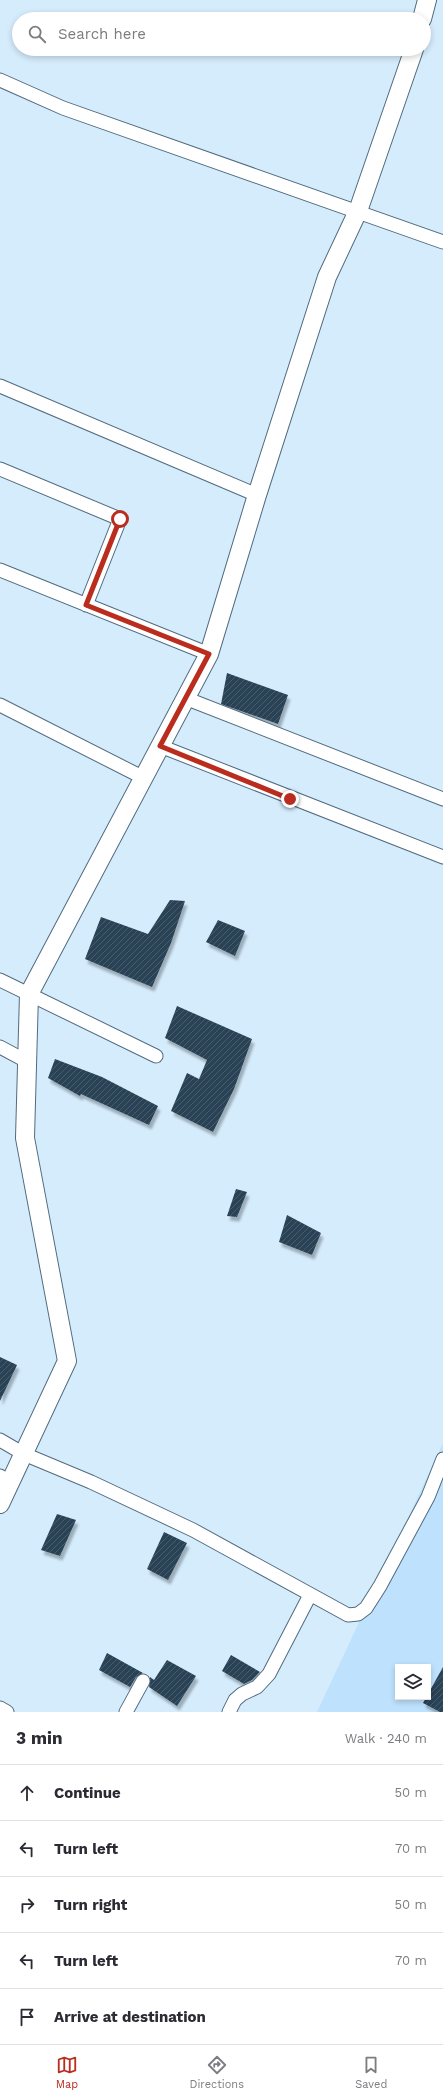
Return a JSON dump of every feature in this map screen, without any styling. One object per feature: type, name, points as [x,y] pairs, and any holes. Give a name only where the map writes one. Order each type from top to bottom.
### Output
[{"type":"street","points":[[424,12],[427,0]]},
{"type":"street","points":[[0,1504],[5,1479],[24,1454],[67,1361],[25,1138],[29,994],[209,654],[257,495],[327,278],[358,211],[412,56]]},
{"type":"street","points":[[0,80],[63,108],[443,242]]},
{"type":"street","points":[[0,386],[257,495]]},
{"type":"street","points":[[0,468],[120,519],[86,605]]},
{"type":"street","points":[[0,570],[209,654]]},
{"type":"street","points":[[185,698],[443,799]]},
{"type":"street","points":[[0,705],[144,778]]},
{"type":"street","points":[[160,746],[443,857]]},
{"type":"street","points":[[0,980],[156,1056]]},
{"type":"street","points":[[0,1047],[28,1062]]},
{"type":"street","points":[[2,1444],[91,1482],[193,1530],[348,1615],[358,1614],[366,1608],[380,1586],[428,1496],[443,1459]]},
{"type":"street","points":[[229,1712],[235,1700],[242,1694],[257,1687],[268,1674],[310,1595]]},
{"type":"street","points":[[126,1712],[143,1681]]},
{"type":"street","points":[[0,1708],[7,1712]]},
{"type":"shaded area","points":[[443,1443],[443,1712],[317,1712]]},
{"type":"building","points":[[227,673],[288,695],[278,724],[221,704]]},
{"type":"building","points":[[170,900],[185,901],[171,943],[152,987],[85,959],[101,917],[148,934]]},
{"type":"building","points":[[218,920],[245,931],[235,956],[206,942]]},
{"type":"building","points":[[177,1006],[252,1039],[234,1089],[213,1132],[171,1111],[187,1073],[199,1079],[207,1060],[165,1038]]},
{"type":"building","points":[[55,1059],[102,1077],[158,1106],[149,1125],[81,1094],[80,1096],[48,1078]]},
{"type":"building","points":[[236,1189],[247,1192],[237,1217],[227,1216]]},
{"type":"building","points":[[287,1215],[321,1233],[312,1255],[279,1242]]},
{"type":"building","points":[[0,1357],[17,1365],[0,1401]]},
{"type":"building","points":[[57,1514],[76,1520],[60,1556],[41,1550]]},
{"type":"building","points":[[164,1532],[187,1543],[168,1580],[147,1569]]},
{"type":"building","points":[[107,1653],[143,1673],[136,1677],[130,1687],[99,1670]]},
{"type":"building","points":[[231,1655],[260,1672],[252,1680],[244,1684],[222,1671]]},
{"type":"building","points":[[167,1660],[196,1676],[177,1706],[149,1687],[150,1677],[154,1680]]},
{"type":"building","points":[[443,1667],[443,1712],[440,1712],[423,1703],[425,1700],[431,1700],[431,1689]]},
{"type":"route","points":[[120,519],[86,605],[209,654],[160,746],[290,799]]}]
